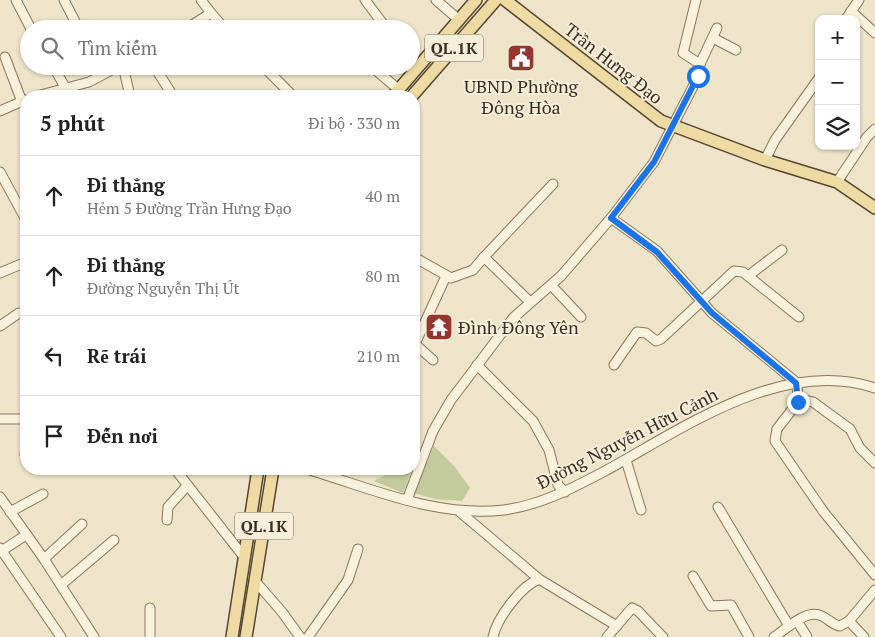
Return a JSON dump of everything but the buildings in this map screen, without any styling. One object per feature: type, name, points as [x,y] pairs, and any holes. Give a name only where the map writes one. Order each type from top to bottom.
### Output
[{"type":"main road","name":"QL.1K","points":[[420,58],[476,0]]},
{"type":"main road","name":"QL.1K","points":[[417,90],[496,0]]},
{"type":"main road","name":"Trần Hưng Đạo","points":[[505,0],[651,114],[672,127],[765,160],[837,182],[875,208]]},
{"type":"main road","name":"QL.1K","points":[[398,90],[407,75]]},
{"type":"main road","points":[[244,557],[257,475]]},
{"type":"main road","name":"QL.1K","points":[[246,637],[272,475]]},
{"type":"main road","name":"QL.1K","points":[[232,637],[244,557]]},
{"type":"street","points":[[16,0],[27,20]]},
{"type":"street","points":[[64,0],[74,20]]},
{"type":"street","points":[[201,0],[217,20]]},
{"type":"street","points":[[365,0],[380,20]]},
{"type":"street","points":[[436,0],[458,19]]},
{"type":"street","points":[[696,0],[683,53],[700,64]]},
{"type":"street","points":[[849,15],[859,0]]},
{"type":"street","points":[[200,20],[211,13]]},
{"type":"street","points":[[860,23],[875,33]]},
{"type":"street","points":[[420,467],[436,426],[477,365],[513,318],[552,284],[611,218],[654,162],[698,77],[700,64],[717,28]]},
{"type":"street","points":[[713,38],[736,50]]},
{"type":"street","points":[[5,57],[20,92]]},
{"type":"street","points":[[58,75],[64,87]]},
{"type":"street","points":[[55,90],[89,82],[96,75]]},
{"type":"street","points":[[124,75],[128,90]]},
{"type":"street","points":[[160,75],[169,90]]},
{"type":"street","points":[[272,75],[287,90]]},
{"type":"street","points":[[379,75],[393,90]]},
{"type":"street","points":[[765,160],[780,132],[815,84]]},
{"type":"street","points":[[0,111],[20,103]]},
{"type":"street","points":[[837,182],[867,137],[875,129]]},
{"type":"street","points":[[0,172],[20,209]]},
{"type":"street","points":[[420,260],[451,278],[459,277],[473,270],[553,184]]},
{"type":"street","points":[[611,218],[657,252],[700,302],[796,383],[798,402]]},
{"type":"street","points":[[748,276],[782,250]]},
{"type":"street","points":[[484,257],[530,302]]},
{"type":"street","points":[[0,272],[20,264]]},
{"type":"street","points":[[614,365],[637,332],[646,333],[656,341],[662,339],[734,271],[738,270],[748,276],[799,317]]},
{"type":"street","points":[[420,333],[446,276]]},
{"type":"street","points":[[552,284],[582,317]]},
{"type":"street","points":[[0,326],[19,313]]},
{"type":"street","points":[[420,349],[432,360]]},
{"type":"street","points":[[477,365],[533,421],[549,450],[558,485],[566,492]]},
{"type":"street","name":"Đường Nguyễn Hữu Cảnh","points":[[326,475],[407,500],[460,512],[504,510],[528,505],[566,492],[726,406],[782,386],[796,383],[844,381],[875,388]]},
{"type":"street","points":[[875,463],[860,448],[850,429],[813,402],[805,400],[798,402],[777,429],[775,442],[823,511],[875,574]]},
{"type":"street","points":[[0,419],[20,419]]},
{"type":"street","points":[[626,460],[641,510]]},
{"type":"street","points":[[179,475],[244,557]]},
{"type":"street","points":[[407,500],[417,475]]},
{"type":"street","points":[[167,520],[168,507],[187,486]]},
{"type":"street","points":[[10,512],[43,494]]},
{"type":"street","points":[[0,497],[44,558],[94,637]]},
{"type":"street","points":[[718,507],[790,629],[807,637]]},
{"type":"street","points":[[460,512],[539,579],[617,626]]},
{"type":"street","points":[[44,558],[82,524]]},
{"type":"street","points":[[26,535],[1,550],[61,637]]},
{"type":"street","points":[[61,585],[114,540]]},
{"type":"street","points":[[308,637],[348,580],[358,549]]},
{"type":"street","points":[[692,576],[711,606],[731,605],[749,637]]},
{"type":"street","points":[[493,637],[495,628],[522,589],[528,583],[539,579]]},
{"type":"street","points":[[256,582],[282,612],[300,637]]},
{"type":"street","points":[[774,637],[819,615],[837,626],[849,620],[875,590]]},
{"type":"street","points":[[150,608],[150,637]]},
{"type":"street","points":[[607,637],[632,608],[638,611],[662,637]]},
{"type":"street","points":[[849,620],[864,637]]},
{"type":"green space","points":[[434,446],[455,467],[470,488],[462,501],[435,499],[414,493]]},
{"type":"green space","points":[[385,475],[410,475],[403,493],[374,481]]},
{"type":"place","name":"UBND Phường Đông Hòa","points":[[521,58]]},
{"type":"place","name":"Đình Đông Yên","points":[[439,327]]},
{"type":"route","points":[[698,76],[654,162],[611,218],[638,236],[657,252],[673,268],[700,302],[796,383],[798,402]]}]
